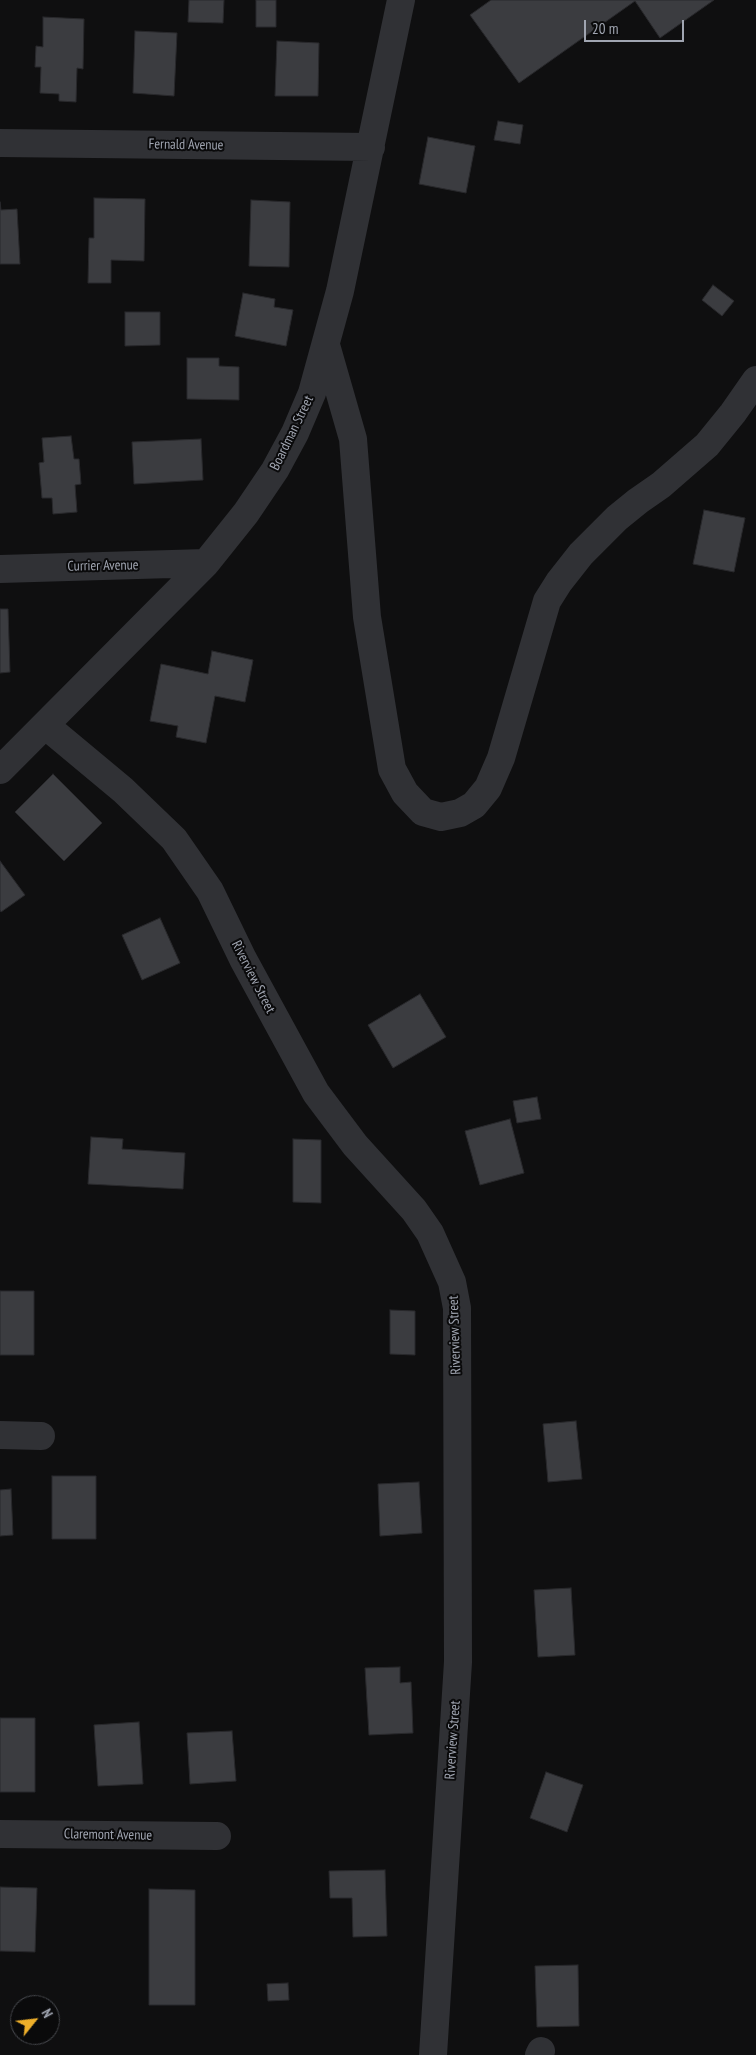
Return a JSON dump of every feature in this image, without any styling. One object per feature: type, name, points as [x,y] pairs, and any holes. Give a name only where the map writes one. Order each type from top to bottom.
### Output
[{"type":"street","name":"Boardman Street","points":[[0,770],[206,563],[270,477],[295,433],[312,393],[340,291],[401,0]]},
{"type":"street","name":"Fernald Avenue","points":[[0,143],[371,147]]},
{"type":"street","points":[[326,345],[353,439],[367,617],[392,768],[405,793],[423,812],[441,817],[460,813],[474,805],[488,788],[501,758],[547,601],[560,582],[581,554],[617,518],[662,485],[707,445],[734,413],[756,380]]},
{"type":"street","name":"Currier Avenue","points":[[0,569],[206,563]]},
{"type":"street","name":"Riverview Street","points":[[45,726],[123,790],[174,839],[210,892],[243,959],[316,1093],[354,1145],[414,1210],[434,1241],[452,1282],[456,1308],[458,1662],[432,2055]]},
{"type":"street","points":[[0,1435],[42,1436]]},
{"type":"street","name":"Claremont Avenue","points":[[0,1834],[217,1836]]},
{"type":"building","points":[[189,0],[224,0],[223,23],[188,22]]},
{"type":"building","points":[[256,0],[276,0],[276,27],[256,27]]},
{"type":"building","points":[[491,0],[714,0],[660,38],[635,1],[519,83],[470,15]]},
{"type":"building","points":[[43,17],[84,19],[83,69],[77,68],[76,102],[59,101],[59,94],[40,93],[41,67],[35,67],[36,46],[43,47]]},
{"type":"building","points":[[135,31],[177,33],[174,96],[133,93]]},
{"type":"building","points":[[277,41],[319,43],[318,96],[275,96]]},
{"type":"building","points":[[498,121],[523,125],[520,144],[494,140]]},
{"type":"building","points":[[428,137],[475,146],[466,193],[419,184]]},
{"type":"building","points":[[94,198],[145,199],[144,261],[111,260],[111,283],[88,283],[89,238],[94,238]]},
{"type":"building","points":[[251,200],[290,202],[289,267],[249,266]]},
{"type":"building","points":[[0,202],[1,210],[17,209],[20,264],[0,264]]},
{"type":"building","points":[[713,285],[734,301],[722,316],[702,300]]},
{"type":"building","points":[[243,293],[275,299],[274,307],[293,310],[286,346],[235,336]]},
{"type":"building","points":[[125,312],[160,312],[160,345],[125,346]]},
{"type":"building","points":[[187,358],[219,358],[219,366],[239,367],[239,400],[187,399]]},
{"type":"building","points":[[71,436],[74,459],[79,459],[81,484],[75,485],[77,512],[53,514],[52,498],[42,498],[39,463],[44,462],[42,438]]},
{"type":"building","points":[[201,439],[203,480],[134,484],[132,442]]},
{"type":"building","points":[[704,510],[745,518],[734,572],[693,564]]},
{"type":"building","points":[[0,609],[8,609],[10,672],[0,673]]},
{"type":"building","points":[[212,651],[253,660],[245,702],[215,696],[206,743],[176,737],[178,726],[150,721],[161,664],[208,674]]},
{"type":"building","points":[[53,774],[102,823],[64,861],[15,812]]},
{"type":"building","points":[[0,861],[25,895],[1,912],[0,910]]},
{"type":"building","points":[[160,918],[180,963],[142,980],[122,935]]},
{"type":"building","points":[[420,994],[446,1037],[393,1068],[368,1025]]},
{"type":"building","points":[[537,1097],[541,1119],[517,1123],[513,1101]]},
{"type":"building","points":[[510,1119],[524,1173],[480,1185],[465,1131]]},
{"type":"building","points":[[91,1137],[123,1139],[122,1149],[185,1153],[183,1189],[88,1184]]},
{"type":"building","points":[[293,1139],[321,1140],[321,1203],[293,1202]]},
{"type":"building","points":[[0,1291],[34,1291],[34,1355],[0,1355]]},
{"type":"building","points":[[390,1310],[415,1311],[415,1355],[390,1354]]},
{"type":"building","points":[[576,1421],[582,1479],[548,1482],[543,1424]]},
{"type":"building","points":[[52,1476],[96,1476],[96,1539],[52,1539]]},
{"type":"building","points":[[419,1482],[422,1533],[380,1536],[378,1484]]},
{"type":"building","points":[[11,1489],[13,1535],[0,1536],[0,1490]]},
{"type":"building","points":[[571,1588],[575,1655],[538,1657],[534,1590]]},
{"type":"building","points":[[400,1667],[400,1683],[411,1682],[413,1733],[369,1735],[365,1668]]},
{"type":"building","points":[[0,1718],[35,1718],[35,1792],[0,1792]]},
{"type":"building","points":[[139,1722],[143,1784],[98,1786],[94,1725]]},
{"type":"building","points":[[232,1731],[236,1781],[190,1784],[187,1733]]},
{"type":"building","points":[[546,1772],[583,1785],[567,1832],[530,1818]]},
{"type":"building","points":[[385,1870],[387,1936],[353,1937],[352,1898],[330,1898],[329,1871]]},
{"type":"building","points":[[0,1887],[37,1888],[35,1952],[0,1951]]},
{"type":"building","points":[[149,1889],[195,1890],[195,2005],[149,2005]]},
{"type":"building","points":[[578,1965],[579,2026],[537,2027],[535,1966]]},
{"type":"building","points":[[288,1983],[289,2000],[268,2001],[267,1984]]}]
